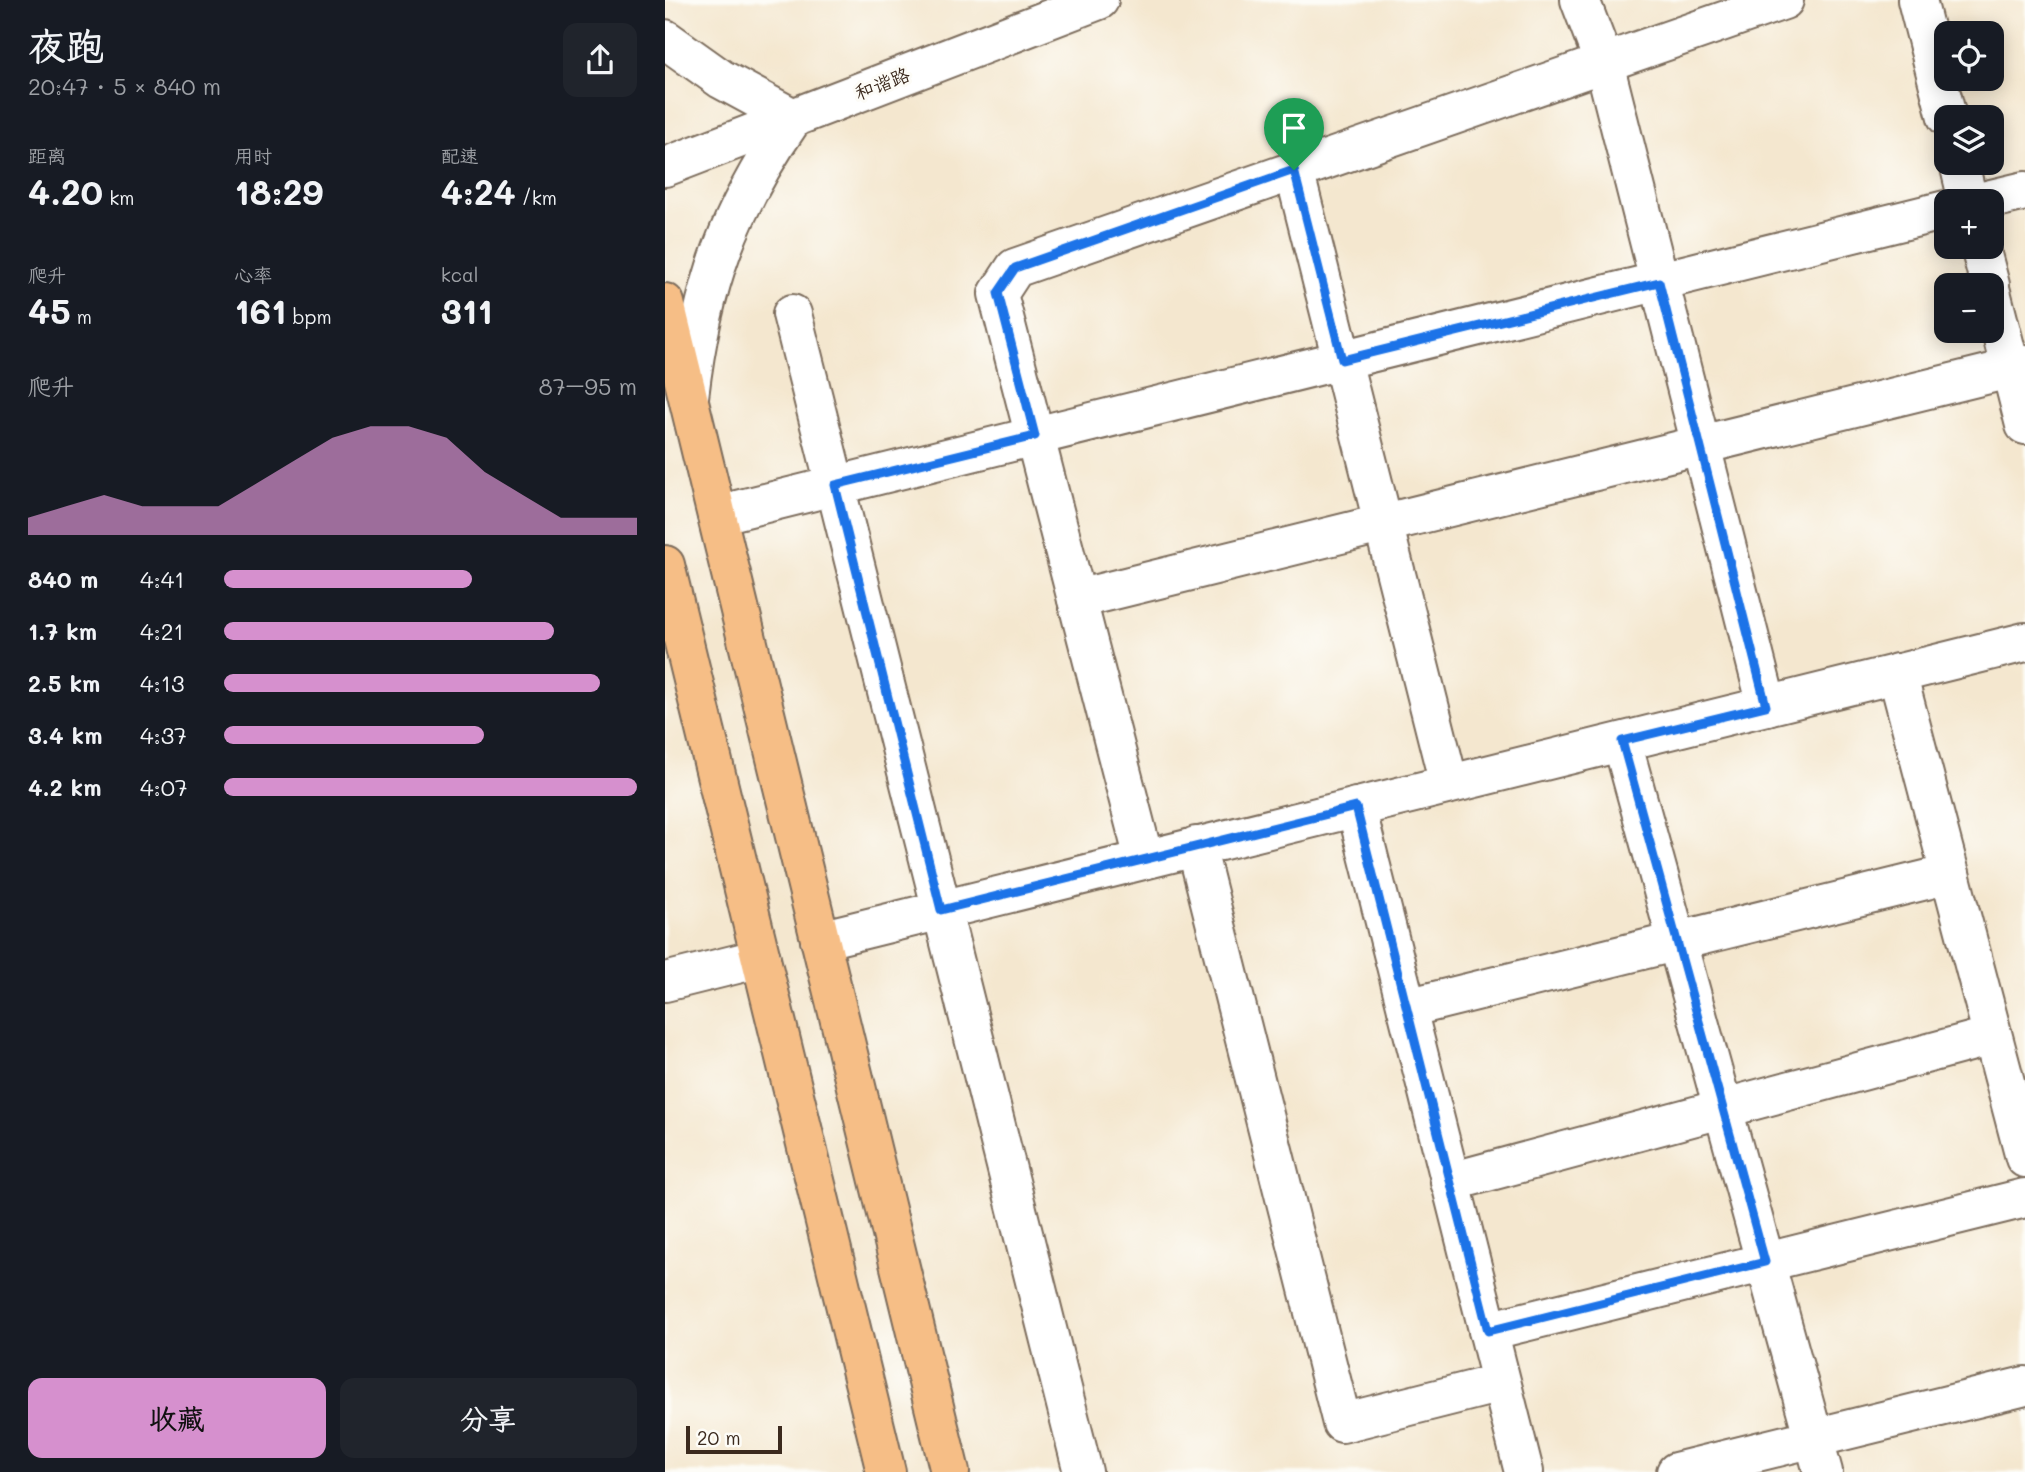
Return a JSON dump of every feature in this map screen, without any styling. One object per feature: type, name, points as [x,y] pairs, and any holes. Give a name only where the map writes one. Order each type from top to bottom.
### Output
[{"type":"highway","points":[[665,303],[950,1472]]},
{"type":"highway","points":[[665,565],[886,1472]]},
{"type":"street","name":"和谐路","points":[[665,167],[1099,0]]},
{"type":"street","points":[[1580,0],[1604,63],[1766,706]]},
{"type":"street","points":[[1144,859],[998,293],[1015,268],[1784,0]]},
{"type":"street","points":[[1917,0],[1944,105]]},
{"type":"street","points":[[665,38],[721,79],[793,118],[749,187],[716,261],[703,306],[688,399]]},
{"type":"street","points":[[1294,170],[1449,785]]},
{"type":"street","points":[[2004,196],[2025,191]]},
{"type":"street","points":[[717,515],[1934,214]]},
{"type":"street","points":[[792,314],[1083,1472]]},
{"type":"street","points":[[2004,328],[2018,367],[2025,425]]},
{"type":"street","points":[[1077,600],[2018,367]]},
{"type":"street","points":[[820,940],[2025,642]]},
{"type":"street","points":[[1897,673],[2025,1158]]},
{"type":"street","points":[[1622,741],[1818,1455]]},
{"type":"street","points":[[1356,807],[1524,1472]]},
{"type":"street","points":[[1196,846],[1342,1423],[1501,1383]]},
{"type":"street","points":[[1406,1008],[1950,874]]},
{"type":"street","points":[[665,982],[761,958]]},
{"type":"street","points":[[1450,1182],[1993,1036]]},
{"type":"street","points":[[1488,1331],[2025,1198]]},
{"type":"street","points":[[1676,1472],[1818,1455],[2025,1386]]},
{"type":"route","points":[[1294,170],[1342,360],[1659,282],[1766,706],[1622,741],[1765,1262],[1488,1331],[1356,807],[941,910],[835,485],[1035,436],[998,293],[1015,268],[1294,170]]}]
